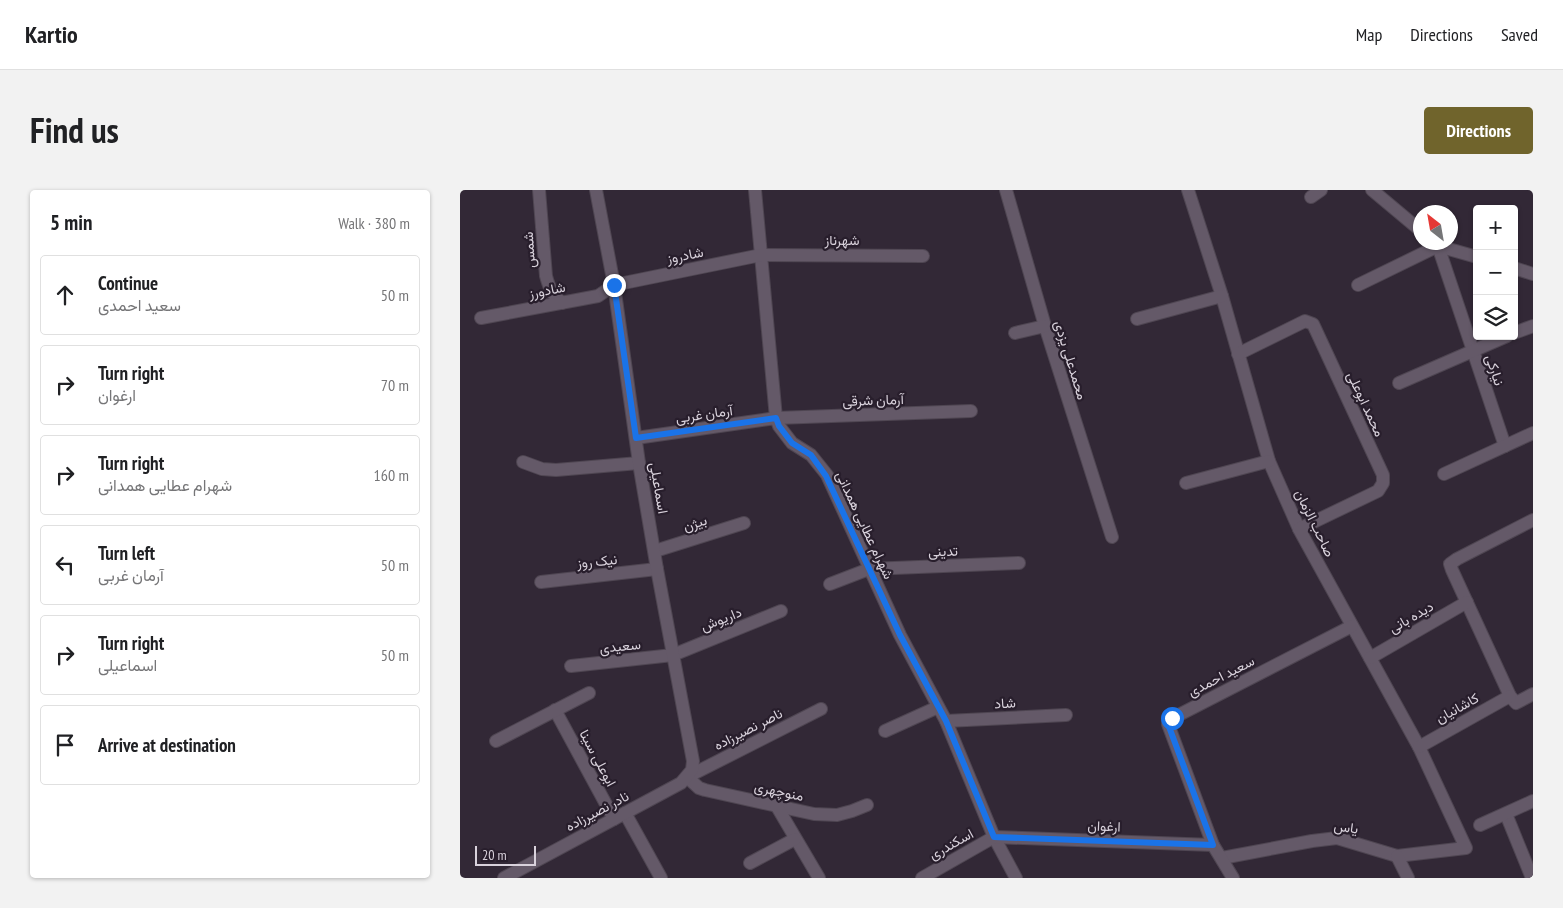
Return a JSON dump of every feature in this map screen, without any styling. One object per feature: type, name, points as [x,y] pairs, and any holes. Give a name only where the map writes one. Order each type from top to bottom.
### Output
[{"type":"street","name":"شمس","points":[[539,190],[546,276],[550,289],[556,299],[562,303]]},
{"type":"street","name":"اسماعیلی","points":[[596,190],[614,285],[639,463],[657,569],[693,761],[692,770],[687,777]]},
{"type":"street","name":"شهرام عطایی همدانی","points":[[755,190],[776,418],[779,426],[792,443],[811,455],[826,476],[900,635],[946,721],[994,837],[1016,878]]},
{"type":"street","name":"محمدعلی یزدی","points":[[1006,190],[1045,326],[1112,537]]},
{"type":"street","name":"صاحب الزمان","points":[[1188,190],[1222,296],[1270,461],[1299,529],[1419,746],[1466,848]]},
{"type":"street","points":[[1372,190],[1413,225]]},
{"type":"street","points":[[1358,285],[1425,250]]},
{"type":"street","name":"نیارکی","points":[[1438,250],[1505,446]]},
{"type":"street","points":[[1455,250],[1473,256]]},
{"type":"street","name":"شادروز","points":[[614,285],[761,255]]},
{"type":"street","name":"شهرناز","points":[[761,255],[923,256]]},
{"type":"street","points":[[1518,269],[1533,274]]},
{"type":"street","name":"شادورز","points":[[481,318],[598,296],[614,285]]},
{"type":"street","points":[[1137,319],[1222,296]]},
{"type":"street","name":"محمد ابوعلی","points":[[1238,354],[1305,322],[1313,324],[1383,475],[1383,483],[1378,491],[1299,529]]},
{"type":"street","points":[[1015,333],[1045,326]]},
{"type":"street","points":[[1518,332],[1533,326]]},
{"type":"street","points":[[1399,383],[1497,340]]},
{"type":"street","name":"آرمان شرقی","points":[[776,418],[971,411]]},
{"type":"street","name":"آرمان غربی","points":[[636,438],[776,418]]},
{"type":"street","points":[[1444,474],[1533,433]]},
{"type":"street","points":[[1186,483],[1270,461]]},
{"type":"street","points":[[523,462],[542,469],[556,470],[639,463]]},
{"type":"street","points":[[1533,520],[1450,564],[1510,696],[1516,703],[1533,694]]},
{"type":"street","name":"بیژن","points":[[655,551],[744,523]]},
{"type":"street","name":"تدینی","points":[[830,584],[869,569],[1019,563]]},
{"type":"street","name":"نیک روز","points":[[541,582],[657,569]]},
{"type":"street","name":"دیده بانی","points":[[1370,658],[1467,602]]},
{"type":"street","name":"داریوش","points":[[673,655],[781,611]]},
{"type":"street","name":"سعید احمدی","points":[[1213,845],[1168,724],[1169,720],[1352,626]]},
{"type":"street","name":"سعیدی","points":[[571,666],[673,655]]},
{"type":"street","points":[[496,741],[589,693]]},
{"type":"street","name":"کاشانیان","points":[[1419,746],[1510,696]]},
{"type":"street","points":[[885,731],[938,707]]},
{"type":"street","name":"ناصر نصیرزاده","points":[[687,777],[821,709]]},
{"type":"street","name":"ابوعلی سینا","points":[[556,710],[620,816],[661,878]]},
{"type":"street","name":"شاد","points":[[946,721],[1066,715]]},
{"type":"street","name":"منوچهری","points":[[687,777],[699,788],[705,790],[814,814],[837,815],[867,805]]},
{"type":"street","name":"نادر نصیرزاده","points":[[504,878],[681,783],[687,777]]},
{"type":"street","points":[[1480,825],[1533,801]]},
{"type":"street","points":[[776,805],[819,878]]},
{"type":"street","points":[[1506,814],[1532,878]]},
{"type":"street","name":"ارغوان","points":[[994,837],[1213,845]]},
{"type":"street","name":"اسکندری","points":[[922,878],[994,837]]},
{"type":"street","points":[[750,863],[796,838]]},
{"type":"street","name":"یاس","points":[[1222,858],[1337,838],[1398,856],[1466,848]]},
{"type":"street","points":[[1213,845],[1233,878]]},
{"type":"street","points":[[1398,856],[1408,878]]},
{"type":"route","points":[[614,285],[636,438],[710,429],[776,418],[784,434],[792,443],[811,455],[826,476],[900,635],[946,721],[994,837],[1213,845],[1168,724],[1172,718]]}]
